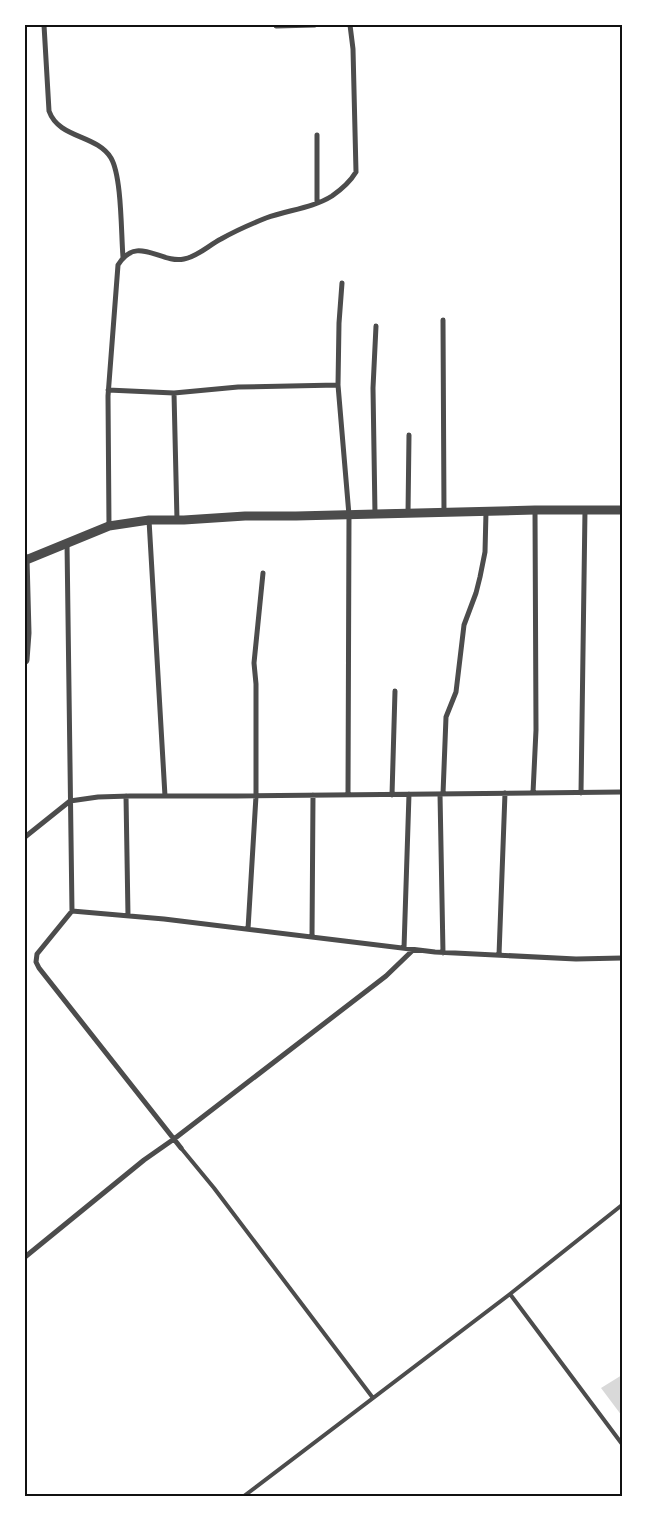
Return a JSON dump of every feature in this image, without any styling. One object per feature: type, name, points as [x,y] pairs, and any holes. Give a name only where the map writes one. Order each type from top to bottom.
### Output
[{"type":"street","points":[[44,25],[49,111],[52,119],[63,129],[91,142],[110,157],[115,166],[118,180],[123,257]]},
{"type":"street","points":[[276,26],[315,25]]},
{"type":"street","points":[[109,526],[108,390],[118,264],[123,257],[139,250],[180,260],[188,258],[221,239],[266,218],[332,196],[350,182],[356,172],[354,49],[350,25]]},
{"type":"street","points":[[317,135],[317,202]]},
{"type":"street","points":[[342,283],[338,384],[350,515],[348,795]]},
{"type":"street","points":[[443,320],[444,513]]},
{"type":"street","points":[[376,326],[373,388],[376,514]]},
{"type":"street","points":[[108,390],[174,393],[238,387],[338,384]]},
{"type":"street","points":[[174,393],[177,520]]},
{"type":"street","points":[[408,514],[409,435]]},
{"type":"street","points":[[533,793],[536,730],[535,510]]},
{"type":"street","points":[[581,792],[585,510]]},
{"type":"street","points":[[25,660],[27,633],[25,559],[109,526],[149,520],[245,516],[622,510]]},
{"type":"street","points":[[443,953],[442,794],[446,717],[456,692],[464,625],[480,577],[484,552],[486,512]]},
{"type":"street","points":[[149,520],[165,796]]},
{"type":"street","points":[[67,544],[72,911],[37,954],[36,962],[181,1148]]},
{"type":"street","points":[[248,929],[256,796],[256,684],[254,662],[263,573]]},
{"type":"street","points":[[392,794],[396,691]]},
{"type":"street","points":[[25,837],[70,802],[85,798],[126,796],[622,792]]},
{"type":"street","points":[[404,948],[409,794]]},
{"type":"street","points":[[499,955],[505,794]]},
{"type":"street","points":[[312,937],[313,795]]},
{"type":"street","points":[[126,796],[128,916]]},
{"type":"street","points":[[72,911],[248,929],[443,953],[576,959],[622,958]]},
{"type":"street","points":[[25,1257],[144,1160],[386,976],[413,950]]},
{"type":"lane","points":[[181,1148],[214,1188],[374,1398]]},
{"type":"lane","points":[[244,1496],[510,1294],[622,1205]]},
{"type":"lane","points":[[510,1294],[622,1444]]},
{"type":"shaded area","points":[[622,1375],[622,1416],[601,1388]]}]
